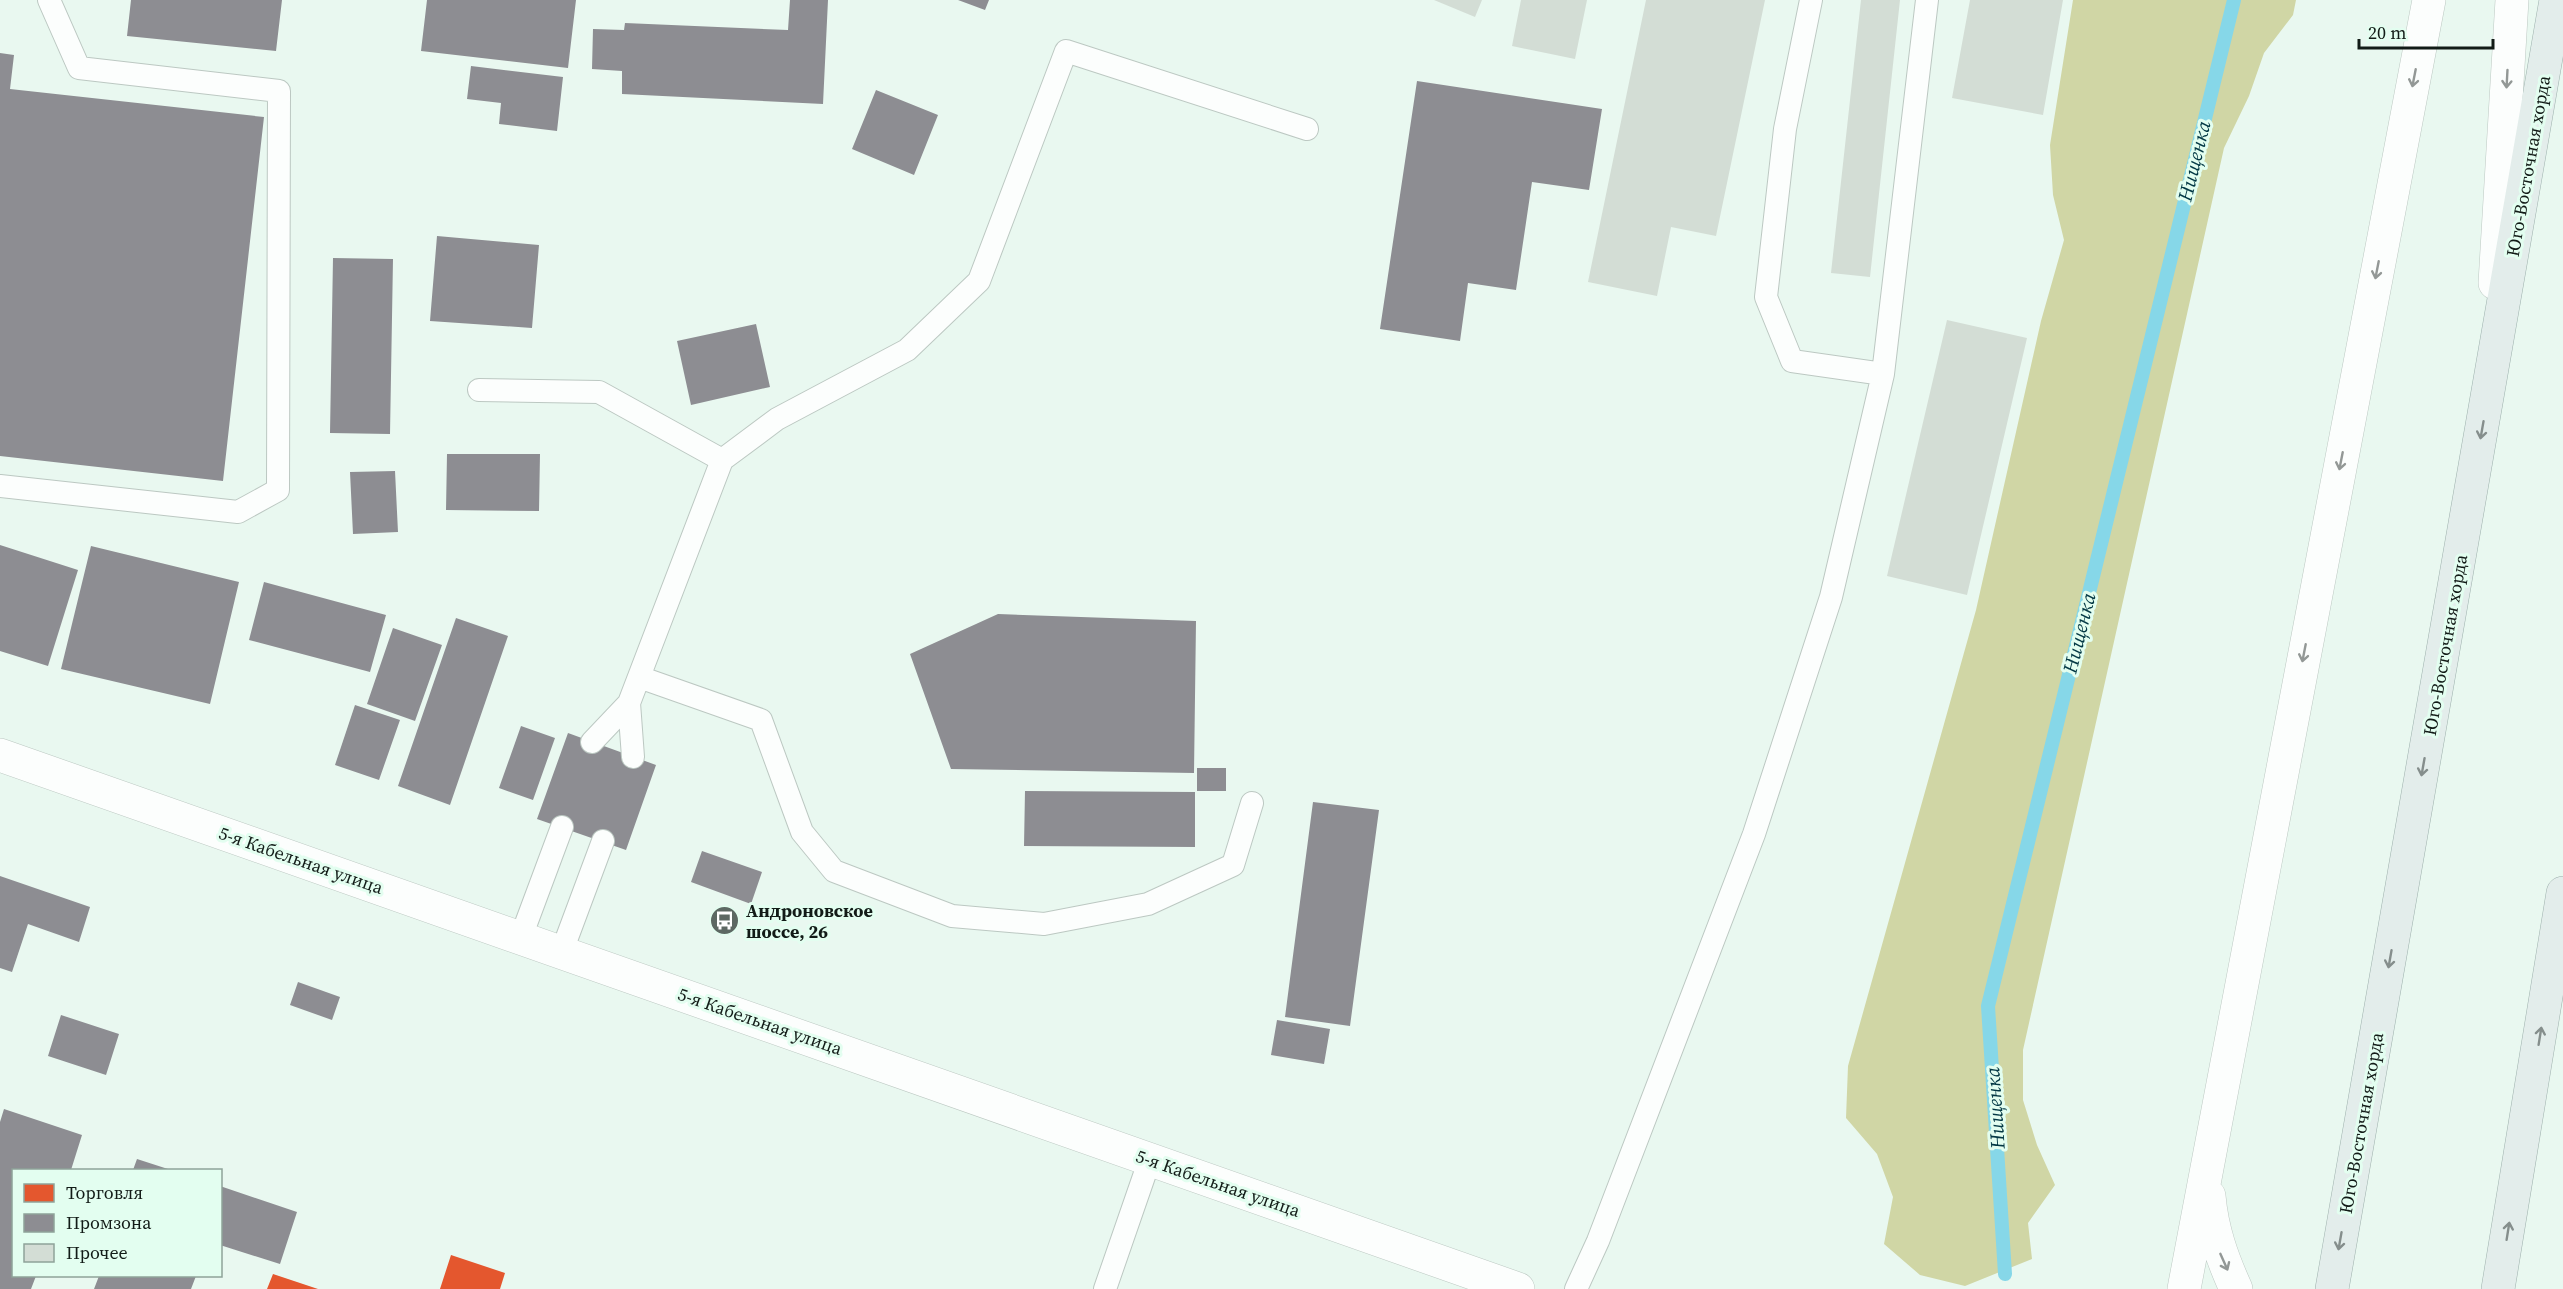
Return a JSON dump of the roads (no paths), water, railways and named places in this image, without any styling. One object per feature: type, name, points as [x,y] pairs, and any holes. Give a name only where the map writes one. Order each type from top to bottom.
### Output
[{"type":"main road","name":"Юго-Восточная хорда","points":[[2332,1289],[2556,0]]},
{"type":"main road","points":[[2498,1289],[2563,893]]},
{"type":"street","points":[[2184,1289],[2429,0]]},
{"type":"street","points":[[2489,393],[2511,0]]},
{"type":"street","name":"5-я Кабельная улица","points":[[0,755],[1518,1289]]},
{"type":"street","points":[[2211,1143],[2208,1181],[2211,1219],[2220,1256],[2236,1289]]},
{"type":"lane","points":[[0,486],[238,512],[278,490],[279,92],[79,68],[49,0]]},
{"type":"lane","points":[[1811,0],[1785,129],[1766,297],[1792,361],[1883,374]]},
{"type":"lane","points":[[1576,1289],[1598,1240],[1754,834],[1832,597],[1883,374],[1927,0]]},
{"type":"lane","points":[[592,742],[629,703],[722,460],[777,419],[907,350],[979,281],[1066,51],[1307,129]]},
{"type":"lane","points":[[479,390],[599,392],[722,460]]},
{"type":"lane","points":[[639,677],[760,720],[802,832],[834,871],[952,916],[1044,924],[1148,904],[1233,865],[1252,803]]},
{"type":"lane","points":[[629,703],[633,757]]},
{"type":"lane","points":[[521,937],[562,827]]},
{"type":"lane","points":[[562,951],[603,841]]},
{"type":"lane","points":[[1105,1289],[1150,1159]]},
{"type":"waterway","name":"Нищенка","points":[[2005,1274],[1988,1006],[2234,0]]},
{"type":"place","name":"Андроновское шоссе, 26","points":[[725,920]]}]
